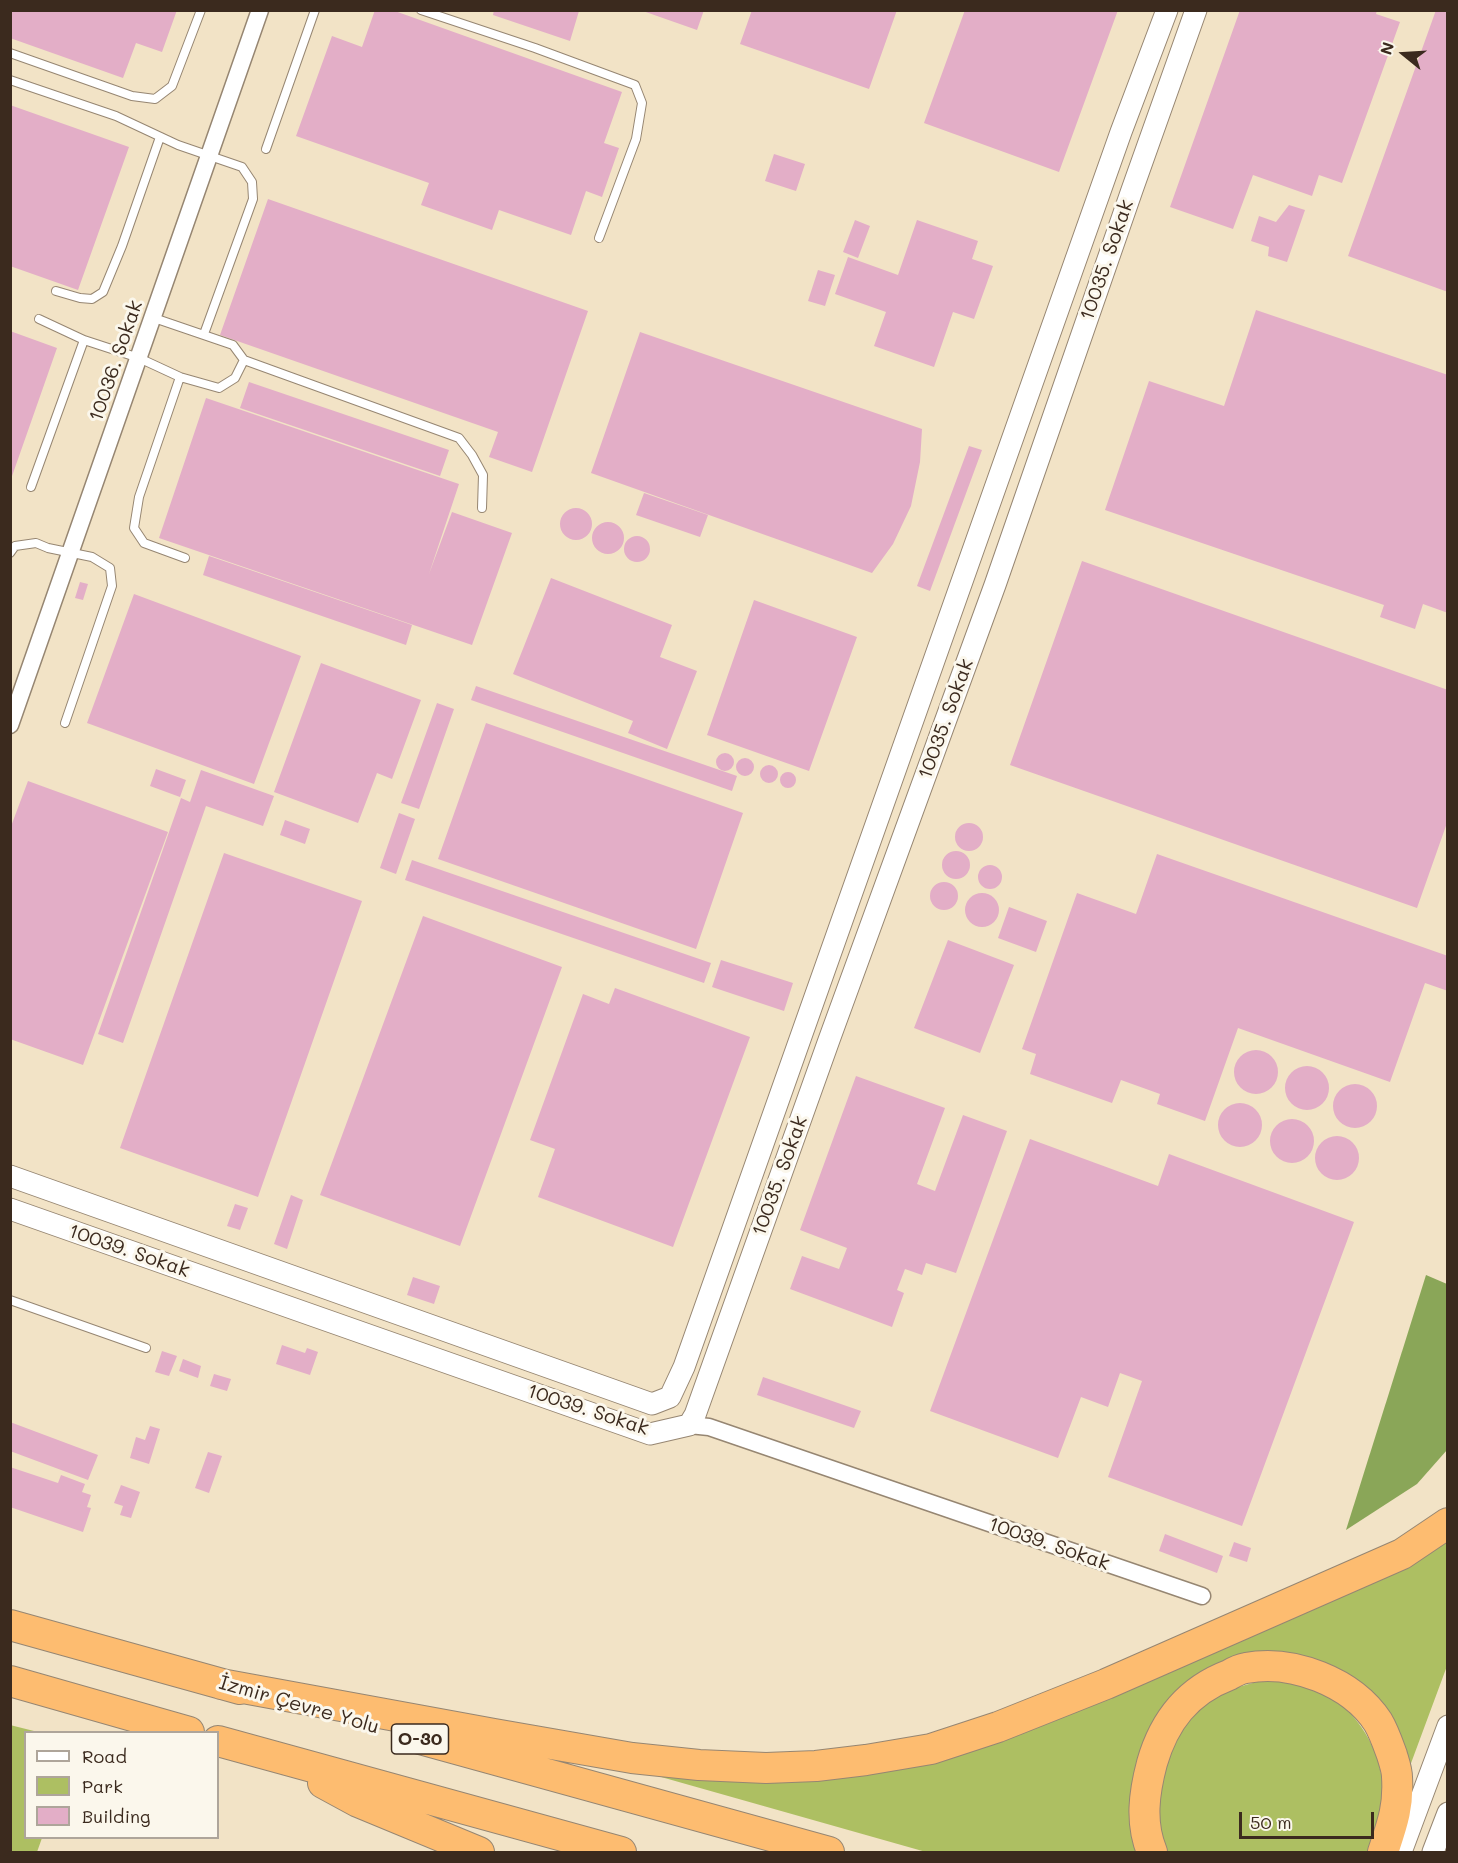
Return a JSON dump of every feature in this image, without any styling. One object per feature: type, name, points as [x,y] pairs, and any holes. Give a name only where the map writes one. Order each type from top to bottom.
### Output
[{"type":"highway","points":[[221,1684],[632,1758],[699,1765],[766,1768],[816,1766],[866,1760],[931,1749],[998,1727],[1106,1684],[1402,1554],[1448,1523]]},
{"type":"highway","name":"İzmir Çevre Yolu","points":[[10,1625],[829,1852]]},
{"type":"highway","points":[[1152,1852],[1144,1818],[1146,1786],[1155,1751],[1175,1713],[1194,1694],[1215,1680],[1246,1668],[1284,1666],[1315,1674],[1337,1684],[1359,1700],[1378,1721],[1397,1775],[1397,1809],[1383,1852]]},
{"type":"highway","points":[[10,1681],[185,1731]]},
{"type":"highway","points":[[219,1741],[621,1852]]},
{"type":"highway","points":[[278,1759],[358,1802],[479,1852]]},
{"type":"street","name":"10036. Sokak","points":[[10,725],[260,10]]},
{"type":"street","name":"10035. Sokak","points":[[652,1404],[670,1397],[684,1367],[1121,132],[1167,10]]},
{"type":"street","name":"10035. Sokak","points":[[689,1425],[695,1415],[829,1040],[996,585],[1196,10]]},
{"type":"street","name":"10039. Sokak","points":[[10,1176],[652,1404]]},
{"type":"street","name":"10039. Sokak","points":[[10,1209],[650,1434],[689,1425],[709,1427],[1202,1596]]},
{"type":"street","points":[[1401,1852],[1448,1726]]},
{"type":"street","points":[[1433,1852],[1448,1812]]},
{"type":"lane","points":[[10,53],[132,96],[155,99],[172,86],[201,10]]},
{"type":"lane","points":[[266,149],[315,10]]},
{"type":"lane","points":[[421,10],[535,48],[635,85],[642,103],[636,139],[599,238]]},
{"type":"lane","points":[[10,80],[116,116],[178,145],[242,167],[252,182],[253,199],[204,334]]},
{"type":"lane","points":[[56,291],[92,299],[103,292],[122,246],[160,137]]},
{"type":"lane","points":[[154,318],[233,345],[244,360],[459,438],[483,475],[482,508]]},
{"type":"lane","points":[[39,320],[84,340],[139,358],[180,377],[219,388],[236,378],[244,360]]},
{"type":"lane","points":[[31,487],[84,340]]},
{"type":"lane","points":[[180,377],[139,497],[134,528],[144,543],[185,558]]},
{"type":"lane","points":[[10,553],[15,546],[36,543],[48,548],[92,557],[110,567],[112,586],[64,723]]},
{"type":"lane","points":[[10,1300],[146,1348]]},
{"type":"green space","points":[[1426,1275],[1447,1284],[1447,1450],[1417,1484],[1346,1530]]},
{"type":"green space","points":[[1447,1540],[1447,1666],[1407,1774],[1339,1672],[1186,1686],[1138,1852],[926,1852],[647,1773],[919,1765],[970,1752],[1052,1722]]},
{"type":"green space","points":[[1266,1680],[1285,1681],[1315,1688],[1344,1707],[1366,1734],[1379,1765],[1383,1800],[1380,1820],[1368,1852],[1165,1852],[1160,1834],[1159,1799],[1165,1770],[1179,1734],[1200,1708],[1213,1699],[1229,1691]]},
{"type":"green space","points":[[10,1725],[34,1731],[24,1731],[24,1839],[42,1839],[37,1852],[11,1852]]},
{"type":"building","points":[[10,10],[177,10],[162,52],[136,43],[123,78],[10,38]]},
{"type":"building","points":[[375,10],[392,10],[622,92],[604,143],[619,148],[602,197],[586,191],[571,235],[499,210],[492,230],[421,205],[429,183],[296,136],[332,36],[362,47]]},
{"type":"building","points":[[494,10],[579,11],[570,41],[493,15]]},
{"type":"building","points":[[640,10],[704,10],[697,30]]},
{"type":"building","points":[[752,10],[897,10],[869,89],[740,44]]},
{"type":"building","points":[[965,10],[1118,10],[1059,172],[924,123]]},
{"type":"building","points":[[1240,10],[1377,10],[1376,14],[1400,22],[1342,183],[1319,175],[1312,196],[1253,175],[1233,229],[1170,207]]},
{"type":"building","points":[[1436,10],[1448,10],[1448,292],[1348,256]]},
{"type":"building","points":[[10,105],[129,147],[78,290],[10,266]]},
{"type":"building","points":[[774,154],[805,164],[796,191],[765,181]]},
{"type":"building","points":[[268,199],[588,311],[532,472],[489,457],[498,432],[220,335]]},
{"type":"building","points":[[1289,205],[1305,210],[1287,262],[1268,256],[1269,247],[1251,241],[1259,216],[1276,222]]},
{"type":"building","points":[[855,220],[870,226],[858,258],[843,252]]},
{"type":"building","points":[[917,220],[978,241],[972,259],[993,266],[974,319],[953,312],[934,367],[874,346],[886,312],[835,294],[848,257],[898,275]]},
{"type":"building","points":[[818,270],[835,275],[825,306],[808,301]]},
{"type":"building","points":[[1256,310],[1448,375],[1448,613],[1423,604],[1415,629],[1380,617],[1384,605],[1105,510],[1149,381],[1224,406]]},
{"type":"building","points":[[10,331],[57,348],[11,479],[10,479]]},
{"type":"building","points":[[640,332],[922,429],[920,462],[911,506],[893,544],[872,573],[591,473]]},
{"type":"building","points":[[249,382],[449,450],[440,476],[240,408]]},
{"type":"building","points":[[206,398],[459,484],[429,574],[452,512],[512,533],[472,645],[159,538]]},
{"type":"building","points":[[969,446],[982,450],[930,591],[917,586]]},
{"type":"building","points":[[644,493],[708,515],[700,537],[636,515]]},
{"type":"building","points":[[576,508],[588,512],[592,524],[588,536],[576,540],[564,536],[560,524],[564,512]]},
{"type":"building","points":[[608,522],[619,527],[624,538],[619,549],[608,554],[597,549],[592,538],[597,527]]},
{"type":"building","points":[[637,536],[646,540],[650,549],[646,558],[637,562],[628,558],[624,549],[628,540]]},
{"type":"building","points":[[209,556],[412,625],[406,645],[203,575]]},
{"type":"building","points":[[1082,561],[1448,690],[1448,820],[1417,908],[1010,765]]},
{"type":"building","points":[[551,578],[672,625],[660,657],[697,671],[667,749],[628,733],[633,721],[513,674]]},
{"type":"building","points":[[80,582],[88,584],[83,600],[75,598]]},
{"type":"building","points":[[134,594],[301,656],[254,784],[87,723]]},
{"type":"building","points":[[754,600],[857,637],[809,771],[707,735]]},
{"type":"building","points":[[321,663],[421,700],[392,779],[377,773],[358,823],[274,792]]},
{"type":"building","points":[[476,686],[737,776],[732,791],[471,700]]},
{"type":"building","points":[[437,703],[454,709],[419,809],[401,803]]},
{"type":"building","points":[[486,723],[743,813],[696,949],[438,859]]},
{"type":"building","points":[[725,753],[731,756],[734,762],[731,768],[725,771],[719,768],[716,762],[719,756]]},
{"type":"building","points":[[745,758],[751,761],[754,767],[751,773],[745,776],[739,773],[736,767],[739,761]]},
{"type":"building","points":[[765,765],[773,765],[778,770],[776,781],[765,783],[760,778],[760,770]]},
{"type":"building","points":[[156,769],[186,780],[180,797],[150,786]]},
{"type":"building","points":[[201,770],[274,796],[263,826],[206,806],[123,1043],[98,1034],[181,798],[190,802]]},
{"type":"building","points":[[785,772],[791,772],[796,780],[794,786],[785,788],[780,783],[780,777]]},
{"type":"building","points":[[28,781],[168,832],[83,1065],[10,1039],[10,829]]},
{"type":"building","points":[[399,813],[415,819],[396,874],[380,868]]},
{"type":"building","points":[[285,820],[310,829],[305,844],[280,835]]},
{"type":"building","points":[[969,823],[979,827],[983,837],[979,847],[969,851],[959,847],[955,837],[959,827]]},
{"type":"building","points":[[956,851],[966,855],[970,865],[966,875],[956,879],[946,875],[942,865],[946,855]]},
{"type":"building","points":[[224,853],[362,901],[258,1197],[120,1148]]},
{"type":"building","points":[[1157,854],[1448,956],[1448,991],[1425,983],[1390,1082],[1238,1028],[1205,1121],[1157,1104],[1160,1094],[1121,1080],[1112,1103],[1030,1074],[1036,1054],[1022,1049],[1077,893],[1136,914]]},
{"type":"building","points":[[412,860],[711,963],[704,983],[405,880]]},
{"type":"building","points":[[990,865],[995,866],[1001,872],[1001,882],[995,888],[990,889],[985,888],[979,882],[978,877],[979,872],[985,866]]},
{"type":"building","points":[[944,882],[954,886],[958,896],[954,906],[944,910],[934,906],[930,896],[934,886]]},
{"type":"building","points":[[982,893],[994,898],[999,910],[994,922],[982,927],[970,922],[965,910],[970,898]]},
{"type":"building","points":[[1009,907],[1047,921],[1036,952],[998,938]]},
{"type":"building","points":[[423,916],[562,967],[460,1246],[320,1195]]},
{"type":"building","points":[[948,940],[1014,965],[980,1053],[914,1028]]},
{"type":"building","points":[[721,960],[793,983],[784,1011],[712,987]]},
{"type":"building","points":[[615,988],[750,1037],[673,1247],[538,1197],[555,1149],[530,1140],[583,994],[609,1004]]},
{"type":"building","points":[[1256,1050],[1272,1056],[1278,1072],[1272,1088],[1256,1094],[1240,1088],[1234,1072],[1240,1056]]},
{"type":"building","points":[[1307,1066],[1323,1072],[1329,1088],[1323,1104],[1307,1110],[1291,1104],[1285,1088],[1291,1072]]},
{"type":"building","points":[[856,1076],[945,1108],[917,1184],[935,1191],[963,1115],[1007,1131],[956,1273],[926,1263],[922,1275],[905,1269],[897,1290],[904,1293],[892,1327],[790,1289],[802,1256],[839,1269],[847,1248],[800,1230]]},
{"type":"building","points":[[1355,1084],[1371,1090],[1377,1106],[1371,1122],[1355,1128],[1339,1122],[1333,1106],[1339,1090]]},
{"type":"building","points":[[1240,1103],[1256,1109],[1262,1125],[1256,1141],[1240,1147],[1224,1141],[1218,1125],[1224,1109]]},
{"type":"building","points":[[1292,1119],[1307,1126],[1314,1141],[1307,1156],[1292,1163],[1277,1156],[1270,1141],[1277,1126]]},
{"type":"building","points":[[1337,1136],[1352,1143],[1359,1158],[1352,1173],[1337,1180],[1322,1173],[1315,1158],[1322,1143]]},
{"type":"building","points":[[1030,1139],[1158,1186],[1169,1154],[1354,1222],[1242,1526],[1108,1477],[1142,1381],[1120,1373],[1108,1407],[1081,1397],[1058,1458],[930,1411]]},
{"type":"building","points":[[291,1195],[303,1200],[287,1249],[274,1244]]},
{"type":"building","points":[[235,1204],[248,1208],[240,1230],[227,1226]]},
{"type":"building","points":[[413,1277],[440,1286],[434,1304],[407,1295]]},
{"type":"building","points":[[282,1345],[305,1353],[307,1348],[318,1352],[310,1375],[276,1364]]},
{"type":"building","points":[[162,1351],[177,1356],[169,1376],[155,1372]]},
{"type":"building","points":[[183,1359],[201,1366],[198,1378],[179,1371]]},
{"type":"building","points":[[214,1374],[231,1379],[227,1391],[210,1386]]},
{"type":"building","points":[[763,1377],[861,1411],[854,1428],[757,1395]]},
{"type":"building","points":[[10,1422],[98,1455],[88,1480],[10,1451]]},
{"type":"building","points":[[150,1426],[160,1429],[149,1464],[130,1458],[136,1437],[145,1440]]},
{"type":"building","points":[[208,1452],[222,1456],[209,1493],[195,1488]]},
{"type":"building","points":[[10,1467],[58,1483],[61,1475],[85,1484],[82,1492],[91,1495],[87,1507],[91,1508],[83,1532],[10,1507]]},
{"type":"building","points":[[121,1485],[140,1492],[131,1518],[120,1515],[123,1506],[114,1503]]},
{"type":"building","points":[[1165,1534],[1223,1556],[1217,1573],[1159,1551]]},
{"type":"building","points":[[1234,1542],[1251,1548],[1247,1562],[1229,1556]]}]
